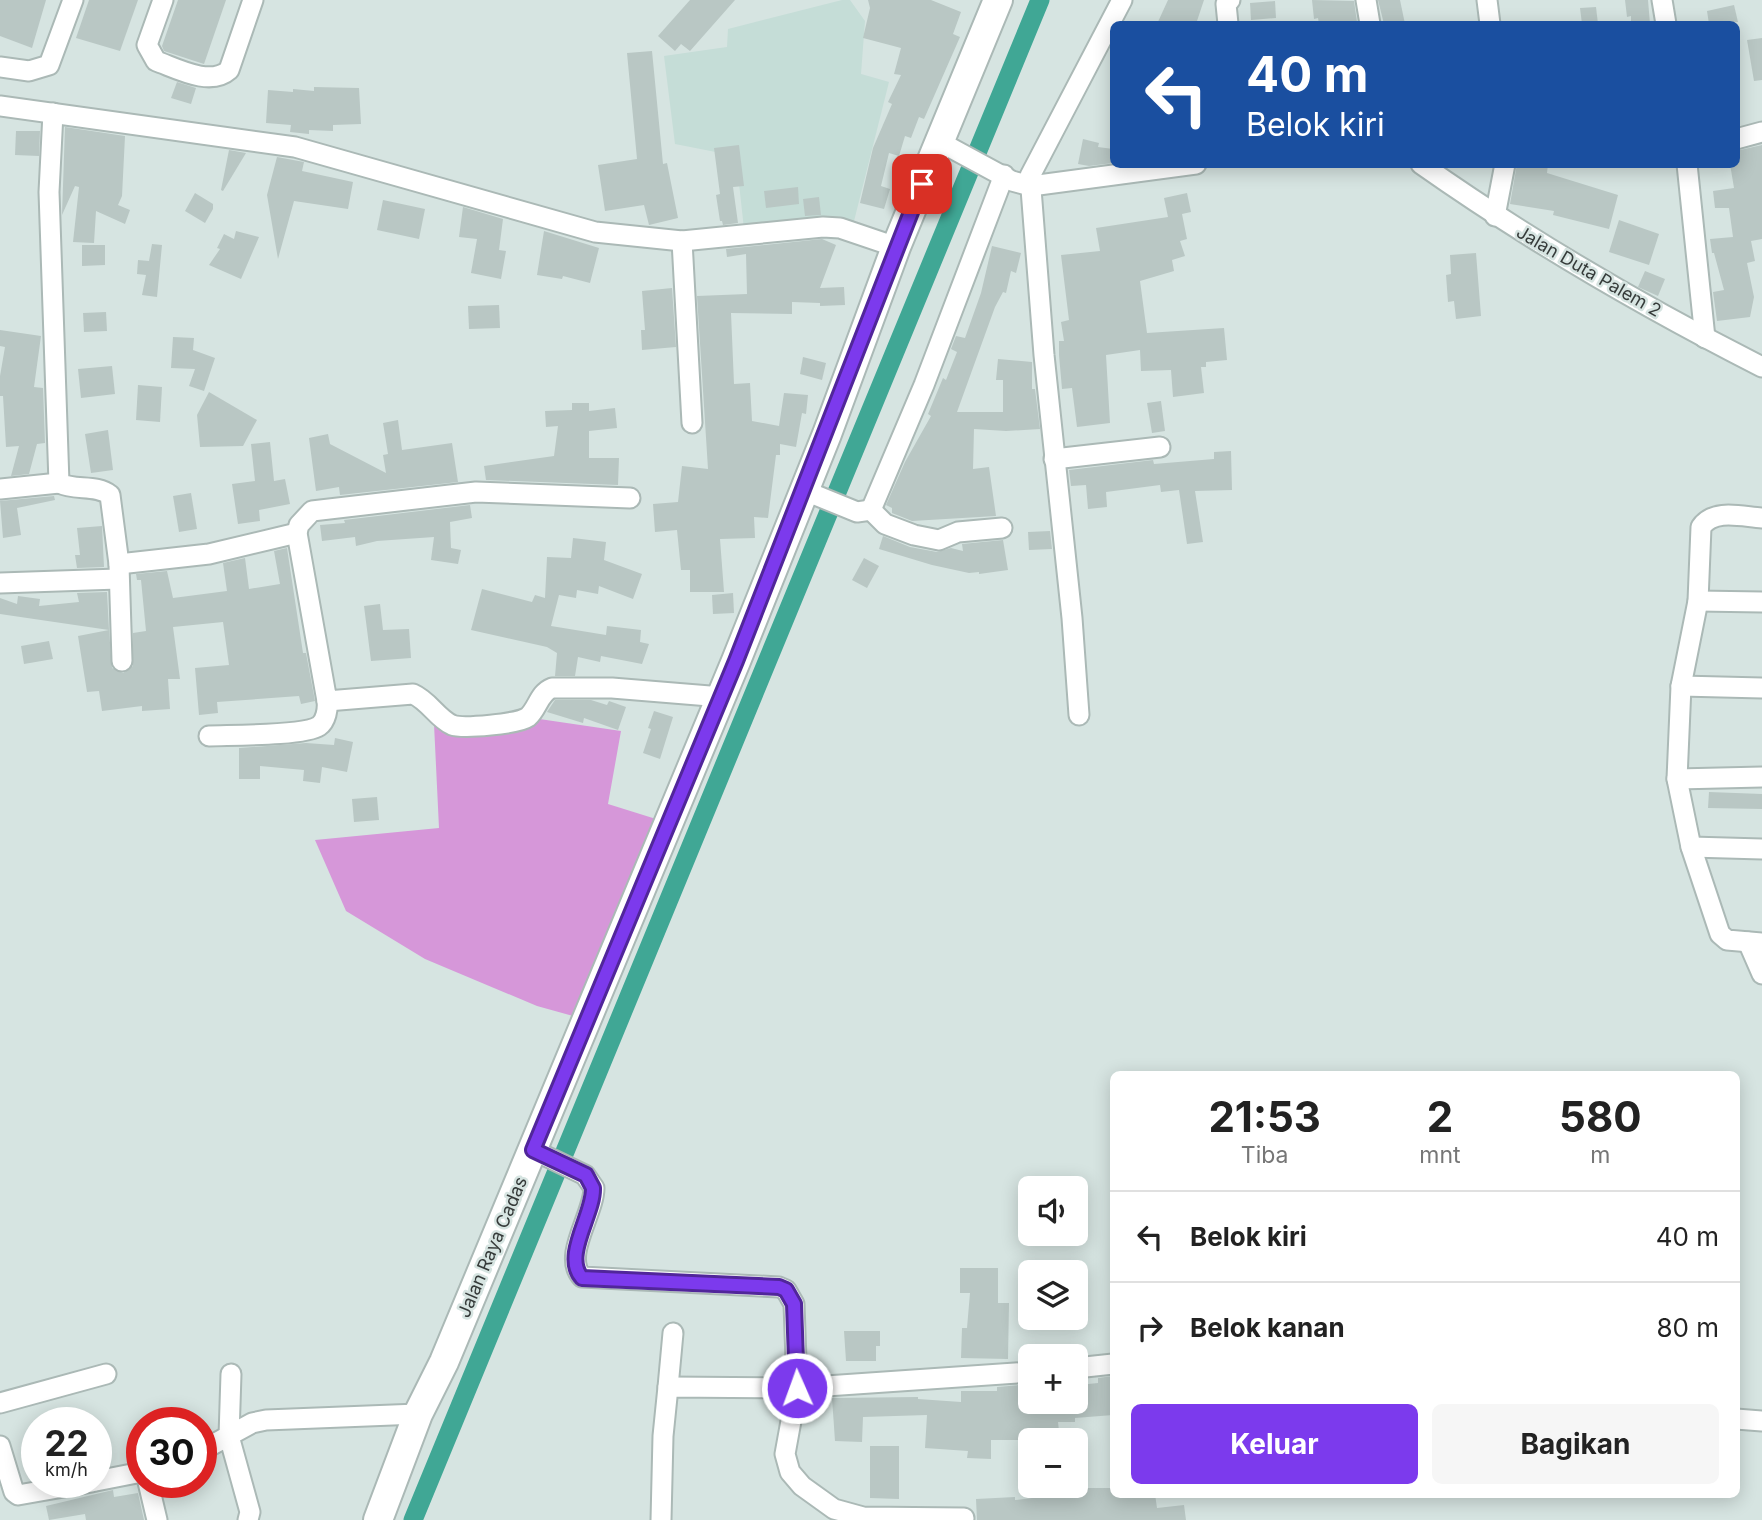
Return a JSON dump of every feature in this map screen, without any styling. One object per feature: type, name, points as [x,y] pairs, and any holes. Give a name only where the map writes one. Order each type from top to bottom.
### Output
[{"type":"street","points":[[0,67],[29,71],[49,65],[73,0]]},
{"type":"street","points":[[163,0],[147,45],[150,55],[156,61],[209,78],[223,75],[229,70],[253,0]]},
{"type":"street","name":"Jalan Raya Cadas","points":[[378,1520],[418,1414],[538,1152],[722,697],[809,493],[827,434],[896,247],[945,146],[998,0]]},
{"type":"street","points":[[1111,21],[1122,0]]},
{"type":"street","points":[[1228,21],[1226,4],[1230,0]]},
{"type":"street","points":[[1366,0],[1370,21]]},
{"type":"street","points":[[1487,0],[1490,21]]},
{"type":"street","points":[[1662,0],[1666,21]]},
{"type":"street","points":[[1079,715],[1031,186],[1032,170],[1037,158],[1110,22]]},
{"type":"street","points":[[0,106],[295,147],[595,232],[682,241],[823,227],[840,228],[896,247]]},
{"type":"street","points":[[53,113],[49,192],[59,483]]},
{"type":"street","points":[[1740,138],[1762,132]]},
{"type":"street","points":[[945,146],[1004,176],[1031,186],[1166,168]]},
{"type":"street","name":"Jalan Duta Palem 2","points":[[1428,168],[1495,216],[1705,338],[1762,367]]},
{"type":"street","points":[[1495,216],[1504,168]]},
{"type":"street","points":[[1687,168],[1705,338]]},
{"type":"street","points":[[864,511],[924,385],[1004,176]]},
{"type":"street","points":[[682,241],[692,423]]},
{"type":"street","points":[[1054,459],[1160,447]]},
{"type":"street","points":[[0,489],[59,483],[72,489],[103,490],[110,495],[118,571],[122,661]]},
{"type":"street","points":[[209,736],[285,733],[315,728],[325,716],[327,701],[297,533],[303,519],[319,508],[476,492],[630,498]]},
{"type":"street","points":[[809,493],[864,511],[885,524],[914,535],[939,540],[958,532],[1002,528]]},
{"type":"street","points":[[1762,518],[1718,515],[1703,523],[1698,601],[1681,686],[1677,779],[1691,847],[1720,934],[1727,940],[1755,942],[1762,974]]},
{"type":"street","points":[[0,583],[118,571],[209,554],[297,533]]},
{"type":"street","points":[[1698,601],[1762,602]]},
{"type":"street","points":[[1681,686],[1762,688]]},
{"type":"street","points":[[327,701],[413,694],[422,698],[448,722],[458,726],[521,720],[534,710],[544,692],[552,688],[612,688],[722,697]]},
{"type":"street","points":[[1677,779],[1762,777]]},
{"type":"street","points":[[1691,847],[1762,849]]},
{"type":"street","points":[[538,1152],[586,1175],[593,1188],[574,1258],[577,1272],[582,1278],[779,1287],[786,1290],[794,1304],[797,1388],[785,1454],[790,1472],[808,1491],[834,1509],[863,1517],[964,1518]]},
{"type":"street","points":[[661,1520],[663,1436],[673,1333]]},
{"type":"street","points":[[1088,1367],[1110,1364]]},
{"type":"street","points":[[668,1387],[797,1388],[1018,1373]]},
{"type":"street","points":[[0,1403],[106,1374]]},
{"type":"street","points":[[232,1374],[229,1436],[250,1512],[248,1520]]},
{"type":"street","points":[[217,1442],[252,1423],[266,1420],[418,1414]]},
{"type":"street","points":[[1740,1419],[1762,1421]]},
{"type":"street","points":[[0,1446],[4,1478],[21,1495]]},
{"type":"street","points":[[152,1498],[157,1520]]},
{"type":"shaded area","points":[[850,0],[865,21],[861,74],[889,82],[853,225],[744,229],[736,156],[675,144],[664,56],[727,47],[728,29]]},
{"type":"shaded area","points":[[519,716],[621,731],[608,804],[656,819],[573,1016],[537,1006],[425,959],[346,911],[315,840],[439,828],[434,724]]},
{"type":"building","points":[[0,0],[46,0],[32,48],[0,36]]},
{"type":"building","points":[[89,0],[138,0],[120,51],[76,38]]},
{"type":"building","points":[[178,0],[226,0],[204,64],[164,51],[162,46]]},
{"type":"building","points":[[690,0],[735,0],[690,51],[681,44],[675,51],[658,36]]},
{"type":"building","points":[[868,0],[931,0],[961,12],[953,34],[960,37],[924,119],[919,117],[911,138],[905,136],[899,156],[889,153],[881,186],[890,189],[884,209],[860,203],[873,148],[892,104],[888,102],[901,75],[894,74],[901,48],[863,38],[870,8]]},
{"type":"building","points":[[1168,0],[1204,0],[1197,21],[1158,21]]},
{"type":"building","points":[[1312,0],[1354,1],[1357,21],[1314,19]]},
{"type":"building","points":[[1378,0],[1400,0],[1404,21],[1383,21]]},
{"type":"building","points":[[1625,0],[1648,0],[1650,21],[1631,21],[1631,16],[1627,17]]},
{"type":"building","points":[[1275,1],[1276,18],[1251,20],[1250,3]]},
{"type":"building","points":[[1734,5],[1738,21],[1709,21],[1707,11]]},
{"type":"building","points":[[1596,7],[1598,21],[1582,21],[1580,8]]},
{"type":"building","points":[[1762,38],[1762,80],[1754,81],[1747,40]]},
{"type":"building","points":[[652,51],[663,164],[667,163],[678,218],[649,225],[644,205],[605,211],[598,165],[637,159],[627,53]]},
{"type":"building","points":[[177,82],[196,88],[191,104],[171,98]]},
{"type":"building","points":[[314,87],[359,88],[361,124],[333,125],[333,131],[309,130],[309,134],[290,132],[291,125],[266,123],[268,90],[314,91]]},
{"type":"building","points":[[65,127],[125,136],[122,196],[118,205],[130,210],[125,224],[96,211],[94,243],[73,242],[79,187],[75,186],[62,215]]},
{"type":"building","points":[[16,131],[40,131],[39,156],[15,155]]},
{"type":"building","points":[[1083,139],[1099,143],[1098,147],[1110,149],[1110,163],[1089,166],[1078,164]]},
{"type":"building","points":[[739,145],[744,186],[733,187],[738,223],[723,225],[716,195],[720,194],[714,148]]},
{"type":"building","points":[[1762,145],[1762,239],[1751,241],[1755,261],[1747,263],[1754,297],[1750,317],[1717,321],[1713,292],[1724,290],[1710,239],[1733,237],[1729,208],[1715,208],[1713,191],[1734,188],[1731,168],[1740,168],[1740,150]]},
{"type":"building","points":[[229,150],[246,153],[223,191],[221,190]]},
{"type":"building","points":[[277,157],[304,162],[302,171],[353,182],[348,209],[294,201],[278,259],[267,195]]},
{"type":"building","points":[[1516,168],[1548,168],[1547,173],[1618,195],[1609,229],[1553,215],[1554,211],[1510,204]]},
{"type":"building","points":[[798,187],[799,204],[766,208],[764,191]]},
{"type":"building","points":[[195,193],[213,204],[205,223],[185,211]]},
{"type":"building","points":[[1187,193],[1191,212],[1182,214],[1187,239],[1180,241],[1185,256],[1172,260],[1174,271],[1140,281],[1147,333],[1224,328],[1227,360],[1206,362],[1206,367],[1201,367],[1204,393],[1173,397],[1171,370],[1141,371],[1140,350],[1106,355],[1110,423],[1077,427],[1072,388],[1062,389],[1059,341],[1064,341],[1061,322],[1069,320],[1061,255],[1100,251],[1096,228],[1168,217],[1164,198]]},
{"type":"building","points":[[819,197],[821,215],[805,216],[803,199]]},
{"type":"building","points":[[383,200],[425,209],[419,239],[377,230]]},
{"type":"building","points":[[463,207],[503,219],[499,250],[506,251],[501,279],[471,273],[477,239],[459,237]]},
{"type":"building","points":[[1619,220],[1659,234],[1649,265],[1609,252]]},
{"type":"building","points":[[236,231],[259,237],[241,279],[209,265],[220,249],[217,248],[224,234],[234,239]]},
{"type":"building","points":[[544,231],[599,248],[590,283],[563,276],[562,279],[537,275]]},
{"type":"building","points":[[822,239],[836,245],[820,288],[844,287],[845,305],[820,306],[820,303],[792,302],[792,314],[731,313],[734,384],[750,383],[752,421],[779,426],[784,393],[808,395],[806,414],[802,413],[796,447],[780,444],[780,455],[776,455],[768,518],[754,517],[755,538],[720,539],[724,592],[690,592],[690,570],[681,570],[677,530],[655,532],[653,504],[678,502],[682,466],[708,469],[697,296],[747,294],[746,254],[727,257],[726,249]]},
{"type":"building","points":[[152,244],[162,245],[157,297],[142,295],[146,275],[137,274],[138,260],[149,261]]},
{"type":"building","points":[[82,245],[105,245],[105,265],[82,266]]},
{"type":"building","points":[[992,246],[1021,253],[1016,273],[1011,271],[1006,293],[1003,292],[995,307],[957,412],[1003,412],[1003,380],[996,380],[998,359],[1032,362],[1032,389],[1035,389],[1040,429],[974,429],[973,469],[989,467],[996,516],[912,521],[892,513],[892,508],[886,505],[905,462],[931,416],[928,414],[943,378],[946,380],[957,352],[951,349],[956,336],[965,338],[981,293]]},
{"type":"building","points":[[1476,253],[1481,316],[1456,319],[1454,301],[1448,302],[1446,275],[1451,274],[1450,255]]},
{"type":"building","points":[[1645,271],[1665,279],[1658,296],[1638,287]]},
{"type":"building","points":[[672,288],[676,347],[642,350],[641,330],[645,330],[642,291]]},
{"type":"building","points":[[499,305],[500,328],[469,329],[468,306]]},
{"type":"building","points":[[106,312],[107,331],[84,332],[83,313]]},
{"type":"building","points":[[0,330],[41,336],[34,387],[43,388],[45,443],[37,444],[29,474],[11,476],[19,446],[6,447],[3,396],[0,396],[5,347],[0,346]]},
{"type":"building","points":[[173,337],[194,338],[193,350],[215,358],[204,391],[189,386],[195,369],[171,368]]},
{"type":"building","points":[[803,357],[826,363],[822,380],[800,374]]},
{"type":"building","points":[[112,366],[115,394],[81,398],[78,369]]},
{"type":"building","points":[[138,385],[162,387],[160,422],[136,420]]},
{"type":"building","points":[[209,392],[257,420],[243,446],[200,447],[197,415]]},
{"type":"building","points":[[1161,401],[1165,431],[1152,433],[1147,403]]},
{"type":"building","points":[[572,403],[589,403],[589,411],[615,408],[617,428],[589,431],[589,458],[619,458],[618,485],[486,480],[484,466],[554,456],[558,426],[546,427],[545,411],[572,410]]},
{"type":"building","points":[[398,420],[402,450],[452,443],[458,482],[340,495],[339,487],[316,491],[309,438],[328,434],[330,444],[386,473],[383,455],[388,454],[383,423]]},
{"type":"building","points":[[108,430],[113,470],[91,473],[85,434]]},
{"type":"building","points":[[270,442],[274,481],[285,479],[290,504],[259,510],[260,521],[238,524],[232,484],[255,481],[251,444]]},
{"type":"building","points":[[1231,451],[1232,490],[1195,491],[1203,542],[1187,544],[1179,490],[1161,492],[1160,485],[1106,492],[1107,507],[1088,509],[1086,485],[1071,486],[1069,470],[1153,460],[1154,464],[1214,459],[1214,452]]},
{"type":"building","points":[[191,493],[197,529],[179,532],[173,496]]},
{"type":"building","points":[[54,496],[55,500],[17,508],[21,535],[3,538],[0,501]]},
{"type":"building","points":[[470,505],[472,518],[450,522],[451,548],[461,550],[458,564],[431,560],[434,537],[377,541],[356,546],[355,537],[322,541],[320,525]]},
{"type":"building","points":[[102,526],[104,567],[77,568],[75,555],[80,555],[77,528]]},
{"type":"building","points":[[1050,531],[1052,549],[1029,550],[1028,532]]},
{"type":"building","points":[[883,536],[910,547],[937,552],[951,548],[963,551],[962,544],[1003,540],[1008,570],[979,574],[932,565],[879,549]]},
{"type":"building","points":[[573,538],[606,542],[604,560],[642,574],[633,599],[599,586],[598,594],[577,590],[576,598],[559,595],[551,626],[606,635],[607,626],[641,630],[640,642],[649,644],[642,664],[601,656],[600,662],[578,657],[575,676],[555,676],[557,653],[547,647],[471,630],[482,589],[532,602],[535,595],[545,598],[547,557],[571,558]]},
{"type":"building","points":[[287,548],[303,653],[306,653],[315,701],[301,704],[299,696],[217,702],[218,713],[199,715],[195,668],[229,665],[223,622],[173,627],[180,679],[168,679],[170,709],[142,711],[142,706],[102,711],[99,691],[87,692],[78,636],[109,630],[112,668],[123,673],[133,666],[133,633],[146,631],[141,580],[137,580],[136,574],[167,571],[173,598],[227,591],[223,563],[245,558],[249,589],[280,584],[274,551]]},
{"type":"building","points":[[864,558],[879,566],[867,588],[852,580]]},
{"type":"building","points":[[107,592],[109,630],[0,614],[0,598],[17,604],[18,596],[40,599],[39,606],[79,602],[77,593]]},
{"type":"building","points":[[733,593],[734,613],[713,614],[712,595]]},
{"type":"building","points":[[380,604],[383,630],[409,629],[411,658],[371,661],[364,606]]},
{"type":"building","points":[[49,641],[53,659],[24,664],[21,646]]},
{"type":"building","points":[[555,700],[591,700],[607,705],[609,701],[626,707],[618,730],[584,718],[583,723],[547,712]]},
{"type":"building","points":[[654,711],[673,717],[660,759],[643,753]]},
{"type":"building","points":[[335,738],[353,742],[347,772],[322,767],[320,783],[303,781],[304,770],[260,766],[260,779],[239,779],[239,748],[306,743],[334,745]]},
{"type":"building","points":[[1709,792],[1762,794],[1762,809],[1708,808]]},
{"type":"building","points":[[377,797],[379,820],[354,822],[352,799]]},
{"type":"building","points":[[960,1268],[998,1268],[998,1303],[1009,1303],[1008,1359],[961,1358],[962,1328],[967,1328],[970,1293],[960,1293]]},
{"type":"building","points":[[844,1331],[880,1331],[876,1361],[846,1361]]},
{"type":"building","points":[[1110,1376],[1110,1415],[1075,1418],[1075,1422],[1058,1422],[1059,1428],[1018,1428],[1018,1440],[991,1440],[991,1459],[967,1458],[968,1451],[925,1448],[927,1415],[863,1417],[862,1442],[835,1441],[832,1398],[918,1397],[961,1402],[961,1391],[997,1391],[997,1387],[1018,1385],[1018,1414],[1088,1414],[1088,1384],[1098,1383],[1098,1378]]},
{"type":"building","points":[[870,1446],[899,1446],[899,1499],[870,1498]]},
{"type":"building","points":[[1088,1488],[1110,1488],[1110,1498],[1156,1498],[1157,1508],[1184,1505],[1186,1520],[977,1520],[976,1499],[1015,1497],[1015,1500],[1088,1498]]},
{"type":"building","points":[[112,1490],[114,1497],[126,1495],[126,1498],[139,1498],[144,1520],[86,1520],[85,1514],[49,1520],[46,1506],[80,1498],[112,1498]]},
{"type":"waterway","points":[[413,1520],[1040,0]]},
{"type":"route","points":[[797,1388],[794,1304],[786,1290],[779,1287],[582,1278],[577,1272],[574,1258],[594,1195],[593,1188],[586,1175],[533,1150],[736,661],[827,434],[922,184]]}]
